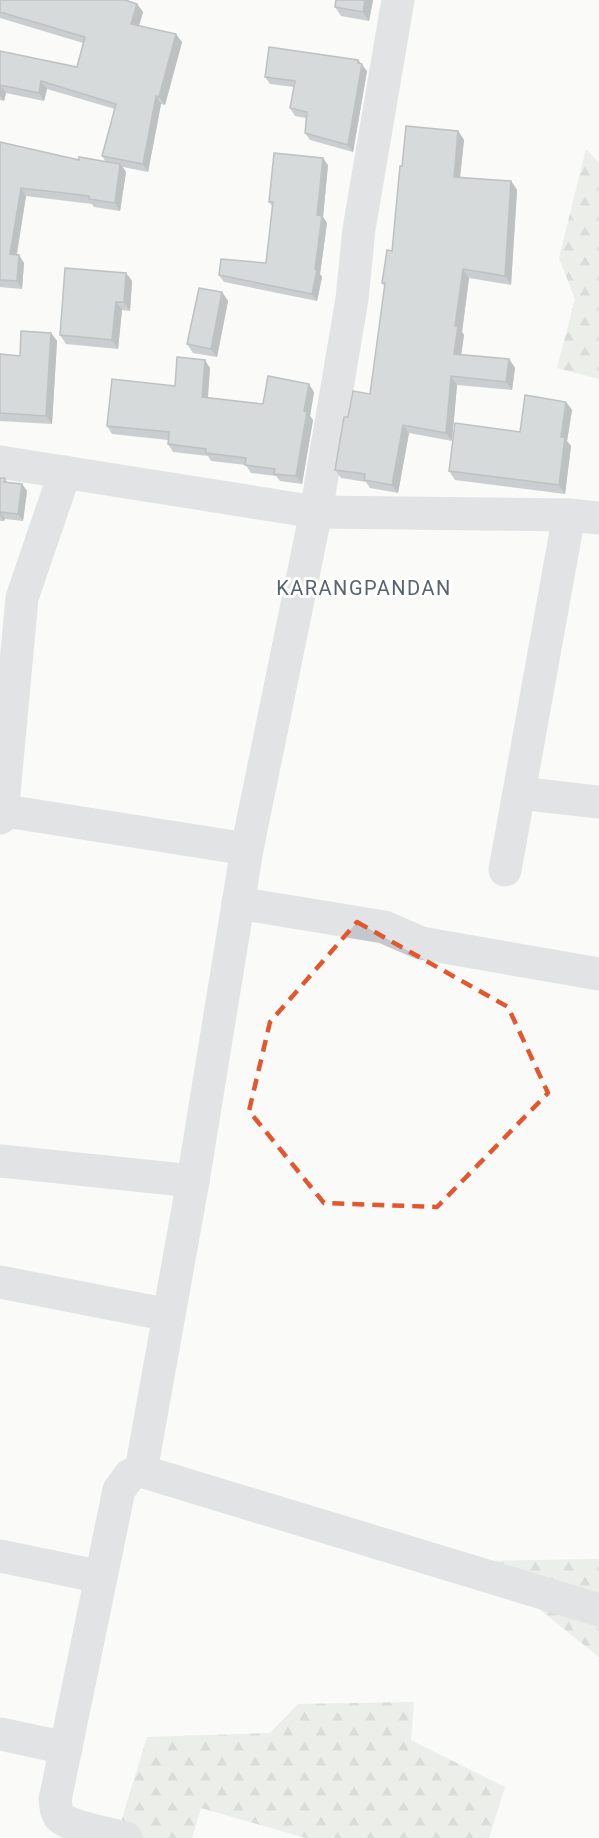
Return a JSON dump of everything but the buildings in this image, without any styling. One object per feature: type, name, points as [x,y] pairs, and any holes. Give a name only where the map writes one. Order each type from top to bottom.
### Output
[{"type":"street","points":[[141,1471],[194,1181],[247,849],[316,512],[352,298],[359,229],[398,0]]},
{"type":"street","points":[[0,462],[316,512],[584,517],[519,793],[505,870]]},
{"type":"street","points":[[65,472],[22,598],[1,817],[12,812],[247,849]]},
{"type":"street","points":[[519,793],[599,802]]},
{"type":"street","points":[[238,903],[384,927],[421,943],[599,974]]},
{"type":"street","points":[[0,1161],[194,1181]]},
{"type":"street","points":[[0,1282],[169,1315]]},
{"type":"street","points":[[126,1838],[61,1818],[57,1813],[55,1800],[119,1490],[130,1475],[141,1471],[599,1610]]},
{"type":"street","points":[[0,1556],[101,1577]]},
{"type":"street","points":[[0,1734],[66,1748]]},
{"type":"highlighted area","points":[[357,922],[508,1007],[548,1093],[437,1207],[324,1203],[249,1111],[270,1022]]},
{"type":"green space","points":[[586,149],[599,163],[599,379],[557,368],[575,299],[559,258]]},
{"type":"green space","points":[[599,1559],[599,1657],[479,1561]]},
{"type":"green space","points":[[414,1702],[411,1740],[505,1787],[489,1838],[306,1838],[201,1808],[192,1838],[116,1838],[147,1737],[270,1733],[298,1704]]},
{"type":"district","name":"KARANGPANDAN","points":[[364,588]]}]
